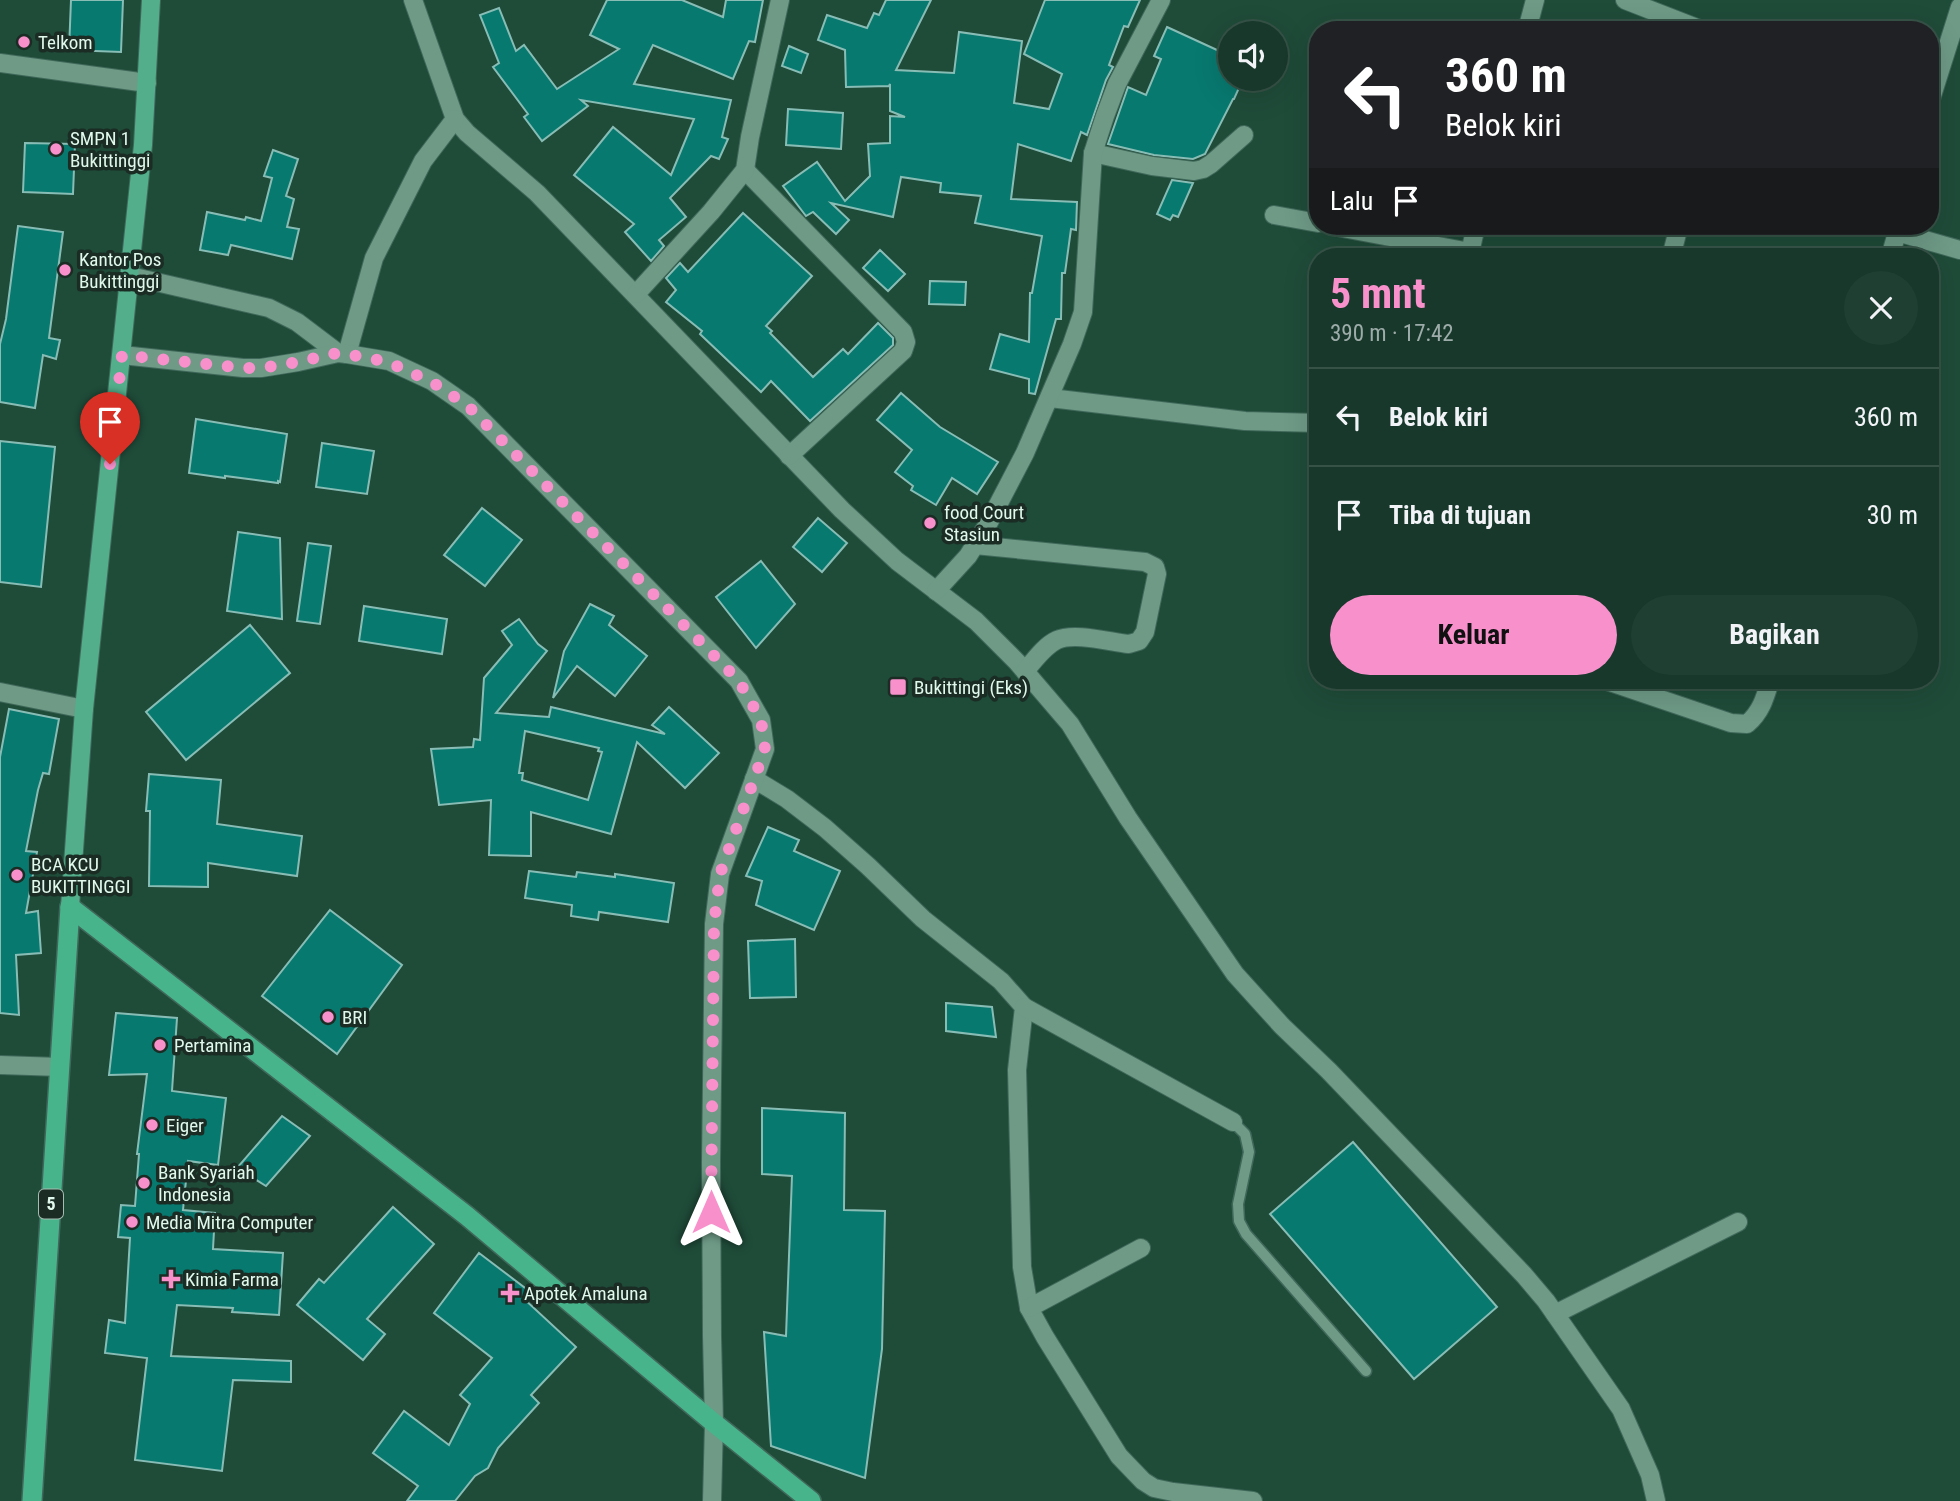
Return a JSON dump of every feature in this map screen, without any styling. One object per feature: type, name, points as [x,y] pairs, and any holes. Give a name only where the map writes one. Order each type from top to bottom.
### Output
[{"type":"highway","name":"5","points":[[32,1501],[70,908]]},
{"type":"highway","points":[[70,908],[467,1216],[811,1501]]},
{"type":"main road","points":[[70,908],[84,709],[143,145],[151,0]]},
{"type":"street","points":[[413,0],[455,119],[467,133],[537,193],[851,519],[897,561],[976,621],[1025,671],[1070,724],[1135,830],[1235,974],[1282,1026],[1329,1071],[1524,1275],[1555,1314],[1621,1409],[1650,1475],[1656,1501]]},
{"type":"street","points":[[636,295],[745,170],[780,0]]},
{"type":"street","points":[[936,592],[968,556],[988,524],[1025,453],[1072,344],[1083,312],[1093,153],[1117,84],[1161,0]]},
{"type":"street","points":[[1529,21],[1535,0]]},
{"type":"street","points":[[1625,0],[1679,21]]},
{"type":"street","points":[[1939,74],[1960,7]]},
{"type":"street","points":[[0,63],[147,83]]},
{"type":"street","points":[[342,353],[374,258],[423,161],[455,119]]},
{"type":"street","points":[[1093,153],[1152,166],[1194,171],[1212,164],[1244,135]]},
{"type":"street","points":[[745,170],[903,332],[906,342],[903,351],[789,456]]},
{"type":"street","points":[[1274,215],[1309,221]]},
{"type":"street","points":[[1375,235],[1437,248]]},
{"type":"street","points":[[1916,235],[1960,250]]},
{"type":"street","points":[[130,276],[269,308],[297,322],[342,353]]},
{"type":"street","points":[[122,355],[261,368],[342,353],[388,362],[432,382],[468,406],[739,681],[761,720],[765,749],[720,874],[714,924],[712,1501]]},
{"type":"street","points":[[1050,398],[1245,421],[1309,423]]},
{"type":"street","points":[[975,545],[1145,562],[1155,567],[1157,574],[1145,632],[1139,641],[1129,644],[1069,636],[1049,645],[1025,671]]},
{"type":"street","points":[[1631,689],[1731,723],[1747,724],[1756,717],[1768,689]]},
{"type":"street","points":[[0,692],[84,709]]},
{"type":"street","points":[[754,779],[787,799],[825,828],[923,919],[1001,981],[1024,1007],[1233,1122]]},
{"type":"street","points":[[1024,1007],[1017,1083],[1022,1267],[1029,1308],[1119,1456],[1143,1481],[1154,1488],[1173,1492],[1253,1501]]},
{"type":"street","points":[[0,1065],[60,1067]]},
{"type":"street","points":[[1555,1314],[1738,1222]]},
{"type":"street","points":[[1029,1308],[1142,1248]]},
{"type":"lane","points":[[1233,1122],[1245,1134],[1249,1152],[1238,1204],[1239,1221],[1246,1234],[1366,1371]]},
{"type":"building","points":[[71,0],[123,0],[121,52],[69,50]]},
{"type":"building","points":[[607,0],[682,0],[723,17],[726,0],[763,0],[755,42],[749,41],[733,79],[653,45],[634,84],[731,100],[722,137],[728,139],[719,159],[711,156],[670,198],[686,217],[659,240],[664,246],[651,261],[625,232],[634,224],[574,175],[613,127],[671,175],[694,119],[581,100],[588,106],[542,141],[524,117],[528,114],[493,67],[499,63],[480,15],[499,8],[516,51],[524,45],[557,89],[619,49],[590,35]]},
{"type":"building","points":[[886,0],[931,0],[896,70],[954,73],[959,32],[1022,41],[1014,103],[1049,109],[1062,74],[1024,54],[1045,0],[1140,0],[1128,27],[1124,26],[1109,65],[1113,67],[1087,135],[1081,132],[1071,161],[1018,144],[1011,199],[1077,202],[1076,230],[1071,229],[1065,273],[1062,273],[1061,319],[1056,319],[1035,394],[1029,393],[1029,379],[990,369],[1000,334],[1029,342],[1030,293],[1042,236],[975,223],[981,196],[940,192],[941,183],[901,177],[893,217],[831,203],[849,220],[836,234],[813,212],[806,216],[783,186],[817,162],[845,201],[870,176],[868,144],[890,143],[890,116],[905,117],[890,111],[890,84],[846,87],[845,50],[818,40],[827,15],[867,28],[874,13],[879,15]]},
{"type":"building","points":[[1167,27],[1218,50],[1218,91],[1238,91],[1205,154],[1193,159],[1154,155],[1108,144],[1128,87],[1146,95],[1161,59],[1154,56]]},
{"type":"building","points":[[789,46],[808,54],[801,73],[782,66]]},
{"type":"building","points":[[788,109],[843,113],[841,149],[786,145]]},
{"type":"building","points":[[25,143],[75,144],[73,194],[23,192]]},
{"type":"building","points":[[273,150],[298,159],[286,196],[294,199],[287,227],[299,229],[292,259],[231,245],[228,255],[200,250],[207,212],[261,221],[272,178],[264,176]]},
{"type":"building","points":[[1172,180],[1193,183],[1178,217],[1173,215],[1170,220],[1157,214]]},
{"type":"building","points":[[743,213],[812,276],[766,326],[813,377],[843,349],[848,354],[878,323],[893,338],[893,345],[810,421],[771,381],[761,392],[700,334],[702,331],[666,302],[676,290],[666,278],[680,263],[688,272]]},
{"type":"building","points":[[18,226],[63,232],[49,338],[60,340],[56,359],[43,355],[35,408],[0,402],[0,344],[6,319]]},
{"type":"building","points":[[880,250],[905,274],[888,291],[863,268]]},
{"type":"building","points":[[930,281],[966,282],[965,305],[929,304]]},
{"type":"building","points":[[901,393],[940,427],[998,462],[977,494],[952,478],[936,505],[911,490],[913,486],[895,472],[912,450],[877,420]]},
{"type":"building","points":[[196,419],[287,434],[280,482],[189,473]]},
{"type":"building","points":[[0,441],[55,447],[41,587],[0,582]]},
{"type":"building","points":[[322,443],[374,451],[367,494],[316,487]]},
{"type":"building","points":[[482,508],[522,540],[485,586],[444,555]]},
{"type":"building","points":[[818,518],[847,543],[822,572],[793,547]]},
{"type":"building","points":[[238,532],[280,538],[282,619],[227,611]]},
{"type":"building","points":[[308,543],[331,546],[320,624],[297,621]]},
{"type":"building","points":[[761,561],[795,604],[756,648],[716,597]]},
{"type":"building","points":[[590,604],[614,616],[609,625],[647,656],[615,696],[577,666],[553,698],[564,651]]},
{"type":"building","points":[[364,606],[447,619],[442,654],[359,641]]},
{"type":"building","points":[[519,619],[538,644],[547,651],[496,713],[549,717],[551,707],[665,734],[652,725],[669,707],[719,753],[685,788],[637,742],[611,834],[531,812],[531,856],[489,855],[491,800],[439,805],[431,749],[473,747],[474,739],[480,740],[484,678],[512,645],[502,631]],"holes":[[[525,731],[599,748],[598,751],[602,752],[588,800],[522,780],[523,773],[519,773]]]},
{"type":"building","points":[[250,625],[290,673],[186,760],[146,712]]},
{"type":"building","points":[[9,709],[59,719],[49,774],[43,773],[26,851],[37,852],[26,913],[38,911],[41,953],[16,955],[19,1015],[0,1013],[0,757]]},
{"type":"building","points":[[149,774],[221,780],[217,824],[302,836],[297,876],[208,863],[208,887],[149,886],[150,811],[146,811]]},
{"type":"building","points":[[768,827],[799,840],[794,851],[840,871],[814,930],[756,905],[762,881],[746,876]]},
{"type":"building","points":[[529,871],[576,877],[577,872],[615,877],[615,874],[674,883],[668,922],[599,912],[598,920],[571,916],[572,905],[525,898]]},
{"type":"building","points":[[330,910],[402,965],[337,1054],[262,996]]},
{"type":"building","points":[[795,939],[796,997],[750,998],[748,941]]},
{"type":"building","points":[[946,1003],[992,1007],[996,1037],[946,1031]]},
{"type":"building","points":[[116,1013],[177,1018],[172,1091],[226,1098],[218,1165],[188,1161],[183,1210],[215,1213],[213,1249],[283,1253],[279,1315],[232,1312],[233,1308],[177,1305],[171,1356],[291,1361],[291,1382],[233,1380],[222,1471],[135,1460],[147,1358],[105,1353],[109,1320],[125,1323],[130,1238],[118,1237],[121,1205],[135,1206],[137,1154],[147,1074],[109,1075]]},
{"type":"building","points":[[762,1108],[845,1113],[844,1210],[885,1211],[882,1349],[865,1478],[771,1446],[764,1332],[786,1336],[792,1176],[762,1174]]},
{"type":"building","points":[[282,1116],[310,1136],[266,1186],[237,1168]]},
{"type":"building","points":[[1353,1142],[1497,1307],[1414,1379],[1270,1214]]},
{"type":"building","points":[[393,1207],[434,1244],[367,1319],[385,1334],[363,1360],[297,1305],[319,1279],[324,1283]]},
{"type":"building","points":[[479,1253],[529,1291],[523,1298],[576,1347],[531,1395],[539,1403],[498,1448],[488,1468],[475,1476],[455,1501],[407,1501],[418,1486],[373,1453],[404,1411],[449,1445],[470,1404],[460,1395],[492,1358],[434,1313]]},
{"type":"place","name":"Telkom","points":[[24,42]]},
{"type":"place","name":"SMPN 1 Bukittinggi","points":[[56,149]]},
{"type":"place","name":"Kantor Pos Bukittinggi","points":[[65,270]]},
{"type":"place","name":"food Court Stasiun","points":[[930,523]]},
{"type":"place","name":"Bukittingi (Eks)","points":[[898,687]]},
{"type":"place","name":"BCA KCU BUKITTINGGI","points":[[17,875]]},
{"type":"place","name":"BRI","points":[[328,1017]]},
{"type":"place","name":"Pertamina","points":[[160,1045]]},
{"type":"place","name":"Eiger","points":[[152,1125]]},
{"type":"place","name":"Bank Syariah Indonesia","points":[[144,1183]]},
{"type":"place","name":"Media Mitra Computer","points":[[132,1222]]},
{"type":"place","name":"Kimia Farma","points":[[171,1279]]},
{"type":"place","name":"Apotek Amaluna","points":[[510,1293]]},
{"type":"route","points":[[110,464],[122,355],[243,368],[261,368],[338,353],[388,362],[432,382],[468,406],[739,681],[761,720],[765,749],[720,874],[714,924],[711,1212]]}]
